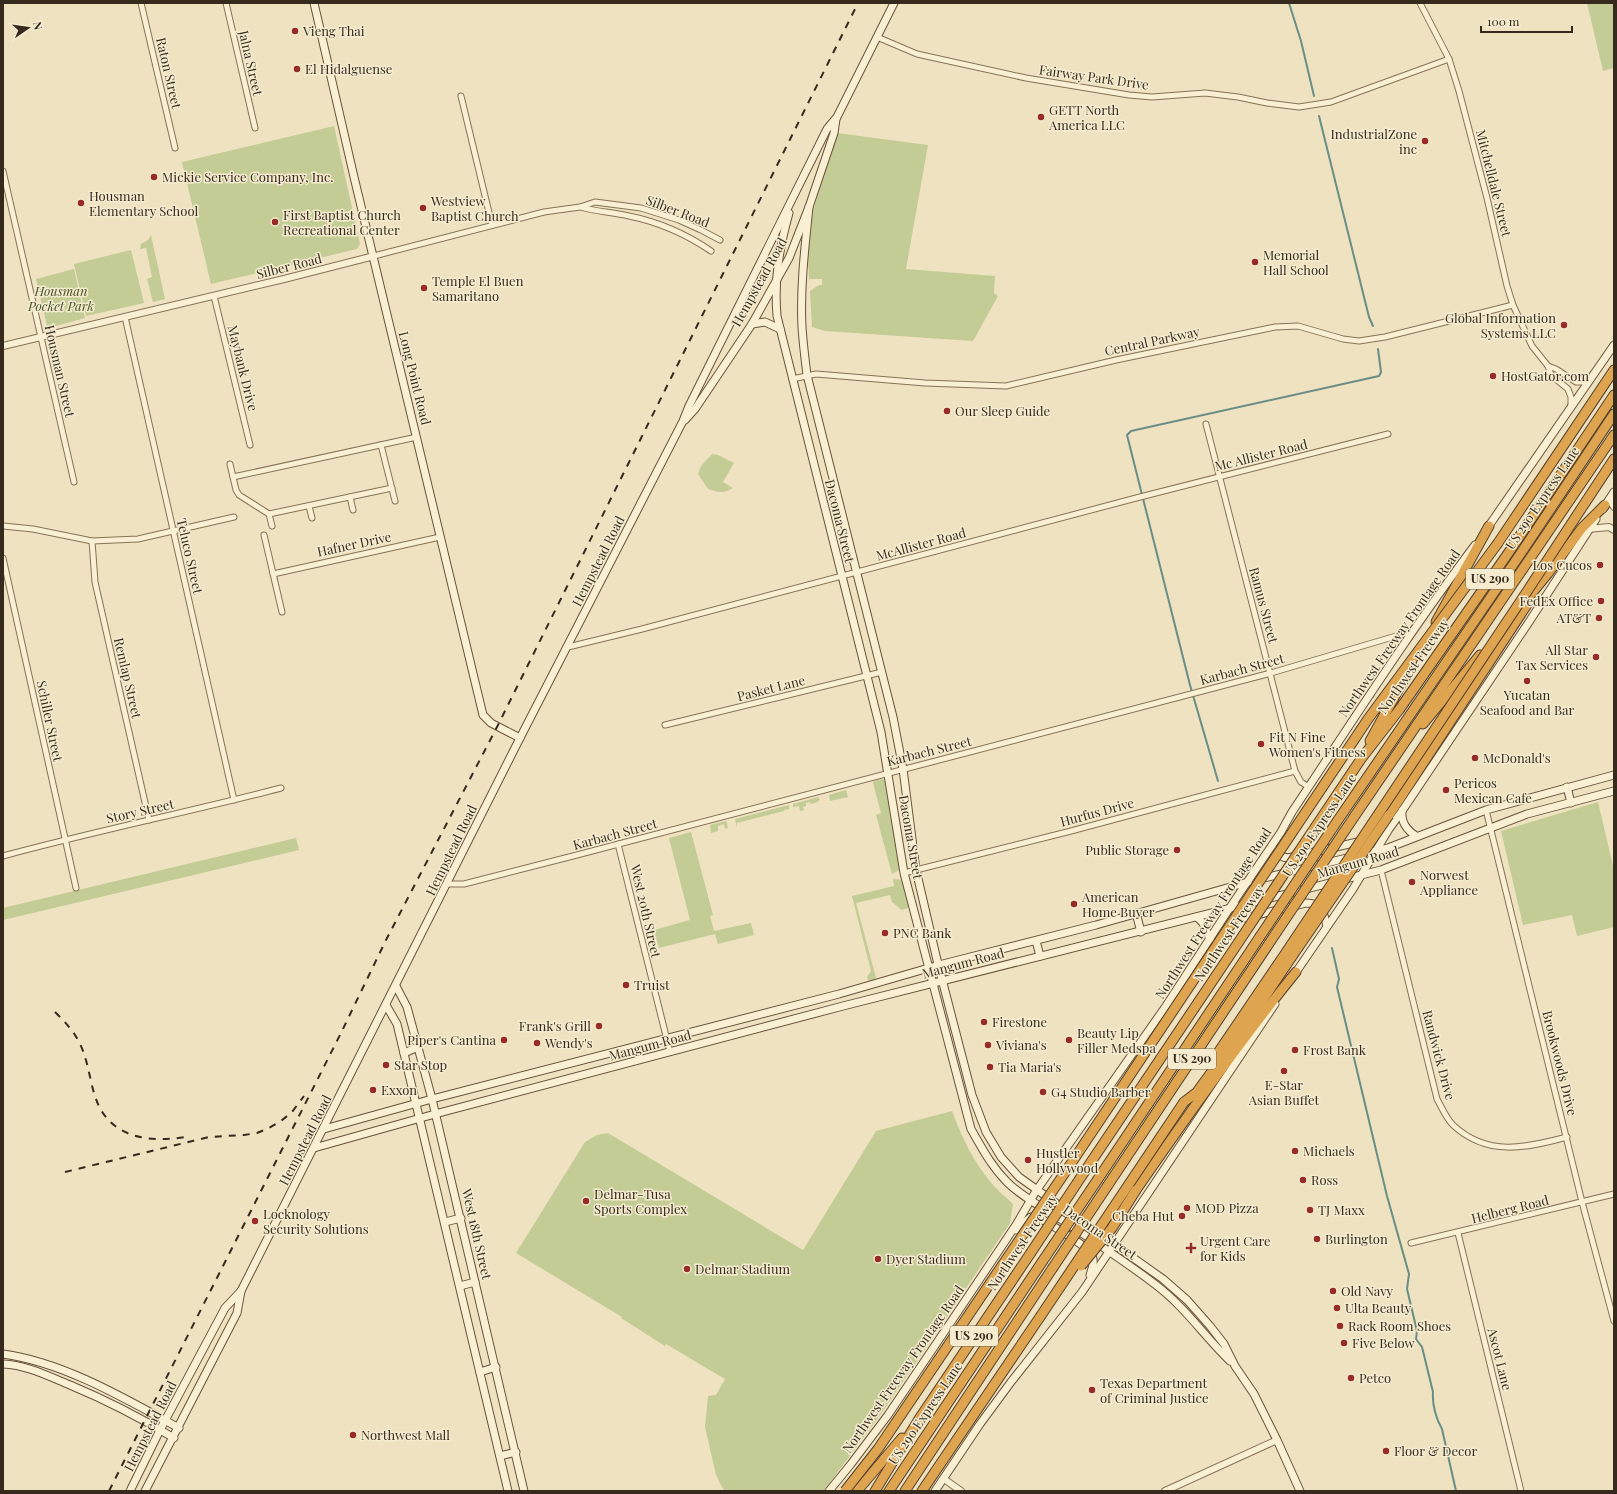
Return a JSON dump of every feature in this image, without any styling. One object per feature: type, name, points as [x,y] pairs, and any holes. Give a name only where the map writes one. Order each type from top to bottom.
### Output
[{"type":"highway","points":[[845,1491],[878,1449],[1368,719],[1498,544],[1614,370]]},
{"type":"highway","name":"Northwest Freeway","points":[[875,1491],[919,1419],[1316,826],[1500,565],[1614,394]]},
{"type":"highway","name":"US 290 Express Lane","points":[[889,1491],[1338,820],[1521,553],[1614,414]]},
{"type":"highway","name":"US 290","points":[[905,1491],[1276,933],[1614,435]]},
{"type":"highway","points":[[922,1491],[1291,945],[1614,459]]},
{"type":"highway","points":[[1411,733],[1425,722],[1549,572],[1582,528],[1610,504]]},
{"type":"highway","points":[[1362,759],[1374,733],[1489,526]]},
{"type":"highway","points":[[1184,1102],[1197,1092],[1246,1025],[1389,815],[1549,572]]},
{"type":"highway","points":[[1040,1317],[1112,1228],[1136,1190],[1185,1119],[1266,1009],[1296,972]]},
{"type":"highway","points":[[857,1491],[919,1419]]},
{"type":"main road","name":"Long Point Road","points":[[314,3],[483,715],[491,723],[520,738]]},
{"type":"main road","name":"Hempstead Road","points":[[130,1491],[160,1430],[225,1308],[241,1291],[324,1130],[520,738],[683,421],[689,406],[827,129],[837,117],[894,3]]},
{"type":"main road","name":"Hempstead Road","points":[[683,421],[695,409],[752,324],[776,284],[789,258],[809,207],[834,133],[837,117]]},
{"type":"main road","name":"Dacoma Street","points":[[792,199],[780,248],[776,284],[777,316],[881,732],[889,772],[904,873],[971,1129],[988,1160],[1007,1182],[1031,1200],[1109,1251],[1157,1286],[1181,1307],[1217,1349],[1235,1366]]},
{"type":"main road","name":"Dacoma Street","points":[[809,207],[803,266],[802,305],[802,327],[807,376],[882,672],[903,768],[916,870],[972,1095],[986,1132],[997,1152],[1012,1170],[1036,1191],[1163,1279],[1187,1300],[1224,1344],[1235,1366],[1254,1394],[1300,1491]]},
{"type":"main road","points":[[752,324],[765,322],[780,329]]},
{"type":"main road","name":"Northwest Freeway Frontage Road","points":[[829,1491],[888,1414],[1036,1191],[1166,1006],[1229,908],[1281,832],[1308,787],[1441,589],[1489,526],[1614,345]]},
{"type":"main road","points":[[935,1491],[980,1424],[1011,1382],[1061,1321],[1199,1120],[1352,889],[1388,829],[1402,811],[1529,622],[1588,529],[1610,504],[1614,492]]},
{"type":"main road","name":"Mangum Road","points":[[324,1130],[416,1103],[839,994],[928,968],[1036,941],[1247,882],[1388,848],[1486,810],[1614,774]]},
{"type":"main road","points":[[1566,787],[1571,802]]},
{"type":"main road","name":"Mangum Road","points":[[314,1148],[435,1114],[843,1006],[1141,932],[1229,908],[1381,870],[1528,814],[1614,791]]},
{"type":"main road","points":[[1402,811],[1404,825],[1416,836]]},
{"type":"main road","points":[[1281,832],[1278,854],[1282,857],[1288,858],[1366,840],[1388,829]]},
{"type":"main road","points":[[1216,930],[1227,923],[1243,918],[1306,903],[1314,903],[1319,906],[1324,914],[1327,926]]},
{"type":"main road","points":[[1136,913],[1141,932]]},
{"type":"main road","points":[[1198,917],[1203,923],[1210,939]]},
{"type":"main road","points":[[1036,941],[1040,956]]},
{"type":"main road","name":"West 18th Street","points":[[396,986],[407,1007],[432,1099],[524,1491]]},
{"type":"main road","points":[[839,994],[843,1006]]},
{"type":"main road","points":[[386,1005],[397,1024],[508,1491]]},
{"type":"main road","points":[[755,1015],[759,1029]]},
{"type":"main road","points":[[404,1053],[418,1047]]},
{"type":"main road","points":[[529,1074],[533,1088]]},
{"type":"main road","points":[[987,1267],[1026,1220],[1031,1217],[1038,1217],[1082,1246],[1092,1255],[1093,1261],[1087,1284]]},
{"type":"main road","points":[[445,1222],[460,1218]]},
{"type":"main road","points":[[460,1286],[475,1282]]},
{"type":"main road","name":"Hempstead Road","points":[[145,1491],[174,1438],[237,1313],[241,1291]]},
{"type":"main road","points":[[1181,1307],[1187,1300]]},
{"type":"main road","points":[[3,1354],[22,1356],[60,1369],[98,1386],[178,1428]]},
{"type":"main road","points":[[3,1364],[24,1367],[93,1394],[174,1438]]},
{"type":"main road","points":[[480,1372],[496,1367]]},
{"type":"main road","points":[[500,1456],[516,1452]]},
{"type":"street","name":"Raton Street","points":[[141,3],[175,148]]},
{"type":"street","name":"Jalna Street","points":[[226,3],[255,128]]},
{"type":"street","name":"Mitchelldale Street","points":[[1420,3],[1449,59],[1459,91],[1488,198],[1507,286],[1513,305],[1532,346],[1548,366],[1551,375],[1568,389],[1571,397],[1571,408]]},
{"type":"street","name":"Fairway Park Drive","points":[[876,38],[917,54],[1002,74],[1047,82],[1129,95],[1152,97],[1206,93],[1299,107],[1331,102],[1449,59]]},
{"type":"street","points":[[461,96],[492,226]]},
{"type":"street","name":"Housman Street","points":[[3,171],[74,482]]},
{"type":"street","name":"Silber Road","points":[[3,346],[214,296],[544,212],[580,207],[595,202],[641,208],[665,215],[701,230],[720,240]]},
{"type":"street","name":"Silber Road","points":[[580,207],[594,211],[628,215],[664,225],[695,240],[711,251]]},
{"type":"street","name":"Maybank Drive","points":[[214,296],[250,445]]},
{"type":"street","name":"Central Parkway","points":[[792,380],[816,374],[962,385],[1006,386],[1116,360],[1275,327],[1298,326],[1343,339],[1359,341],[1385,337],[1513,305]]},
{"type":"street","name":"Teluco Street","points":[[125,317],[234,800]]},
{"type":"street","name":"Mitchelldale Street","points":[[1548,366],[1556,369],[1576,382],[1589,382]]},
{"type":"street","name":"Ramus Street","points":[[1206,424],[1295,771],[1301,782],[1308,787]]},
{"type":"street","name":"Mc Allister Road","points":[[1140,497],[1388,434]]},
{"type":"street","points":[[233,477],[417,437]]},
{"type":"street","points":[[381,445],[395,501]]},
{"type":"street","points":[[230,464],[236,490],[239,495],[269,514],[272,526]]},
{"type":"street","points":[[269,514],[392,488]]},
{"type":"street","points":[[350,497],[353,510]]},
{"type":"street","name":"McAllister Road","points":[[568,647],[642,629],[1140,497]]},
{"type":"street","points":[[309,506],[312,518]]},
{"type":"street","points":[[3,526],[33,529],[92,541],[138,539],[234,517]]},
{"type":"street","points":[[1588,529],[1610,527],[1614,530]]},
{"type":"street","points":[[264,535],[282,612]]},
{"type":"street","name":"Hafner Drive","points":[[273,574],[440,537]]},
{"type":"street","name":"Remlap Street","points":[[92,541],[95,582],[149,820]]},
{"type":"street","name":"Schiller Street","points":[[3,558],[76,888]]},
{"type":"street","name":"Karbach Street","points":[[448,884],[464,884],[618,844],[903,768],[1270,673],[1413,631]]},
{"type":"street","name":"Pasket Lane","points":[[666,725],[882,672]]},
{"type":"street","name":"Hurfus Drive","points":[[904,873],[1071,831],[1295,771]]},
{"type":"street","name":"Story Street","points":[[3,856],[65,839],[281,788]]},
{"type":"street","name":"Brookwoods Drive","points":[[1486,810],[1582,1202],[1614,1321]]},
{"type":"street","name":"West 20th Street","points":[[618,844],[670,1052]]},
{"type":"street","name":"Randwick Drive","points":[[1381,870],[1437,1099],[1445,1114],[1457,1128],[1466,1135],[1484,1144],[1507,1148],[1538,1145],[1567,1137]]},
{"type":"street","name":"Helberg Road","points":[[1411,1243],[1458,1233],[1614,1194]]},
{"type":"street","name":"Ascot Lane","points":[[1458,1233],[1522,1491]]},
{"type":"street","points":[[1165,1491],[1277,1440]]},
{"type":"street","points":[[944,1479],[962,1491]]},
{"type":"green space","points":[[1587,3],[1614,3],[1614,68],[1603,71]]},
{"type":"green space","name":"First Baptist Church Recreational Center","points":[[334,126],[360,244],[357,249],[211,284],[182,162]]},
{"type":"green space","points":[[837,133],[928,145],[906,269],[995,276],[994,293],[998,296],[973,341],[825,331],[812,327],[810,291],[819,285],[822,285],[822,279],[809,279],[808,258],[813,211]]},
{"type":"green space","points":[[151,235],[165,299],[153,302],[147,279],[152,277],[146,248],[140,249],[141,244],[148,240]]},
{"type":"green space","points":[[131,250],[144,303],[86,316],[74,264]]},
{"type":"green space","name":"Housman Pocket Park","points":[[74,269],[85,318],[49,328],[47,326],[36,279]]},
{"type":"green space","points":[[712,454],[718,455],[734,463],[723,482],[733,488],[730,490],[720,492],[708,489],[698,474],[701,466]]},
{"type":"green space","points":[[882,779],[887,781],[900,868],[892,874],[876,815],[881,813],[873,783],[874,781]]},
{"type":"green space","points":[[846,790],[848,797],[830,801],[829,795]]},
{"type":"green space","points":[[818,797],[820,800],[817,802],[811,804],[810,802],[806,803],[806,806],[803,807],[804,810],[800,811],[799,806],[793,807],[793,804]]},
{"type":"green space","points":[[1598,802],[1614,870],[1614,927],[1577,936],[1572,915],[1523,925],[1501,831]]},
{"type":"green space","points":[[789,805],[789,809],[784,811],[737,823],[737,828],[735,819]]},
{"type":"green space","points":[[726,821],[728,828],[725,829],[724,824],[718,826],[718,831],[711,833],[710,825]]},
{"type":"green space","points":[[691,832],[713,915],[710,916],[714,931],[751,923],[754,935],[718,944],[715,934],[659,948],[654,930],[690,920],[669,838]]},
{"type":"green space","points":[[296,838],[299,850],[3,920],[3,908]]},
{"type":"green space","points":[[893,879],[902,880],[904,883],[908,908],[902,910],[892,902],[890,895],[856,903],[876,978],[870,981],[867,977],[871,971],[852,896],[894,886]]},
{"type":"green space","points":[[952,1111],[974,1159],[995,1188],[1013,1204],[1010,1223],[883,1411],[823,1491],[724,1491],[716,1475],[705,1427],[708,1396],[716,1395],[725,1379],[666,1344],[665,1346],[621,1318],[622,1317],[516,1253],[585,1142],[597,1135],[608,1133],[803,1250],[876,1131]]},
{"type":"waterway","points":[[1289,3],[1301,41],[1314,96]]},
{"type":"waterway","points":[[1319,116],[1369,317],[1373,326]]},
{"type":"waterway","points":[[1218,781],[1190,685],[1127,435],[1131,431],[1379,376],[1381,372],[1378,349]]},
{"type":"waterway","points":[[1332,948],[1339,979],[1337,987],[1387,1196],[1409,1274],[1407,1289],[1417,1331],[1416,1339],[1422,1347],[1433,1392],[1435,1411],[1442,1429],[1456,1491]]},
{"type":"railway","points":[[109,1491],[341,1033],[386,940],[497,727],[858,3]]},
{"type":"railway","points":[[55,1012],[65,1022],[78,1040],[86,1061],[95,1096],[101,1110],[109,1121],[119,1129],[144,1138],[172,1139],[186,1137]]},
{"type":"railway","points":[[65,1172],[209,1137],[257,1133],[281,1121],[292,1112],[304,1096]]},
{"type":"place","name":"Vieng Thai","points":[[295,31]]},
{"type":"place","name":"El Hidalguense","points":[[297,69]]},
{"type":"place","name":"GETT North America LLC","points":[[1041,117]]},
{"type":"place","name":"IndustrialZone inc","points":[[1425,141]]},
{"type":"place","name":"Mickie Service Company, Inc.","points":[[154,177]]},
{"type":"place","name":"Housman Elementary School","points":[[81,203]]},
{"type":"place","name":"Westview Baptist Church","points":[[423,208]]},
{"type":"place","name":"First Baptist Church Recreational Center","points":[[275,222]]},
{"type":"place","name":"Memorial Hall School","points":[[1255,262]]},
{"type":"place","name":"Temple El Buen Samaritano","points":[[424,288]]},
{"type":"place","name":"Global Information Systems LLC","points":[[1564,325]]},
{"type":"place","name":"HostGator.com","points":[[1493,376]]},
{"type":"place","name":"Our Sleep Guide","points":[[947,411]]},
{"type":"place","name":"Los Cucos","points":[[1600,565]]},
{"type":"place","name":"FedEx Office","points":[[1601,601]]},
{"type":"place","name":"AT&T","points":[[1599,618]]},
{"type":"place","name":"All Star Tax Services","points":[[1596,657]]},
{"type":"place","name":"Yucatan Seafood and Bar","points":[[1527,681]]},
{"type":"place","name":"Fit N Fine Women's Fitness","points":[[1261,744]]},
{"type":"place","name":"McDonald's","points":[[1475,758]]},
{"type":"place","name":"Pericos Mexican Cafe","points":[[1446,790]]},
{"type":"place","name":"Public Storage","points":[[1177,850]]},
{"type":"place","name":"Norwest Appliance","points":[[1412,882]]},
{"type":"place","name":"American Home Buyer","points":[[1074,904]]},
{"type":"place","name":"PNC Bank","points":[[885,933]]},
{"type":"place","name":"Truist","points":[[626,985]]},
{"type":"place","name":"Firestone","points":[[984,1022]]},
{"type":"place","name":"Frank's Grill","points":[[599,1026]]},
{"type":"place","name":"Piper's Cantina","points":[[504,1040]]},
{"type":"place","name":"Beauty Lip Filler Medspa","points":[[1069,1040]]},
{"type":"place","name":"Wendy's","points":[[537,1043]]},
{"type":"place","name":"Viviana's","points":[[988,1045]]},
{"type":"place","name":"Frost Bank","points":[[1295,1050]]},
{"type":"place","name":"Star Stop","points":[[386,1065]]},
{"type":"place","name":"Tia Maria's","points":[[990,1067]]},
{"type":"place","name":"E-Star Asian Buffet","points":[[1284,1071]]},
{"type":"place","name":"Exxon","points":[[373,1090]]},
{"type":"place","name":"G4 Studio Barber","points":[[1043,1092]]},
{"type":"place","name":"Michaels","points":[[1295,1151]]},
{"type":"place","name":"Hustler Hollywood","points":[[1028,1160]]},
{"type":"place","name":"Ross","points":[[1303,1180]]},
{"type":"place","name":"Delmar-Tusa Sports Complex","points":[[586,1201]]},
{"type":"place","name":"MOD Pizza","points":[[1187,1208]]},
{"type":"place","name":"TJ Maxx","points":[[1310,1210]]},
{"type":"place","name":"Cheba Hut","points":[[1182,1216]]},
{"type":"place","name":"Locknology Security Solutions","points":[[255,1221]]},
{"type":"place","name":"Burlington","points":[[1317,1239]]},
{"type":"place","name":"Urgent Care for Kids","points":[[1191,1248]]},
{"type":"place","name":"Dyer Stadium","points":[[878,1259]]},
{"type":"place","name":"Delmar Stadium","points":[[687,1269]]},
{"type":"place","name":"Old Navy","points":[[1333,1291]]},
{"type":"place","name":"Ulta Beauty","points":[[1337,1308]]},
{"type":"place","name":"Rack Room Shoes","points":[[1340,1326]]},
{"type":"place","name":"Five Below","points":[[1344,1343]]},
{"type":"place","name":"Petco","points":[[1351,1378]]},
{"type":"place","name":"Texas Department of Criminal Justice","points":[[1092,1390]]},
{"type":"place","name":"Northwest Mall","points":[[353,1435]]},
{"type":"place","name":"Floor & Decor","points":[[1386,1451]]}]
